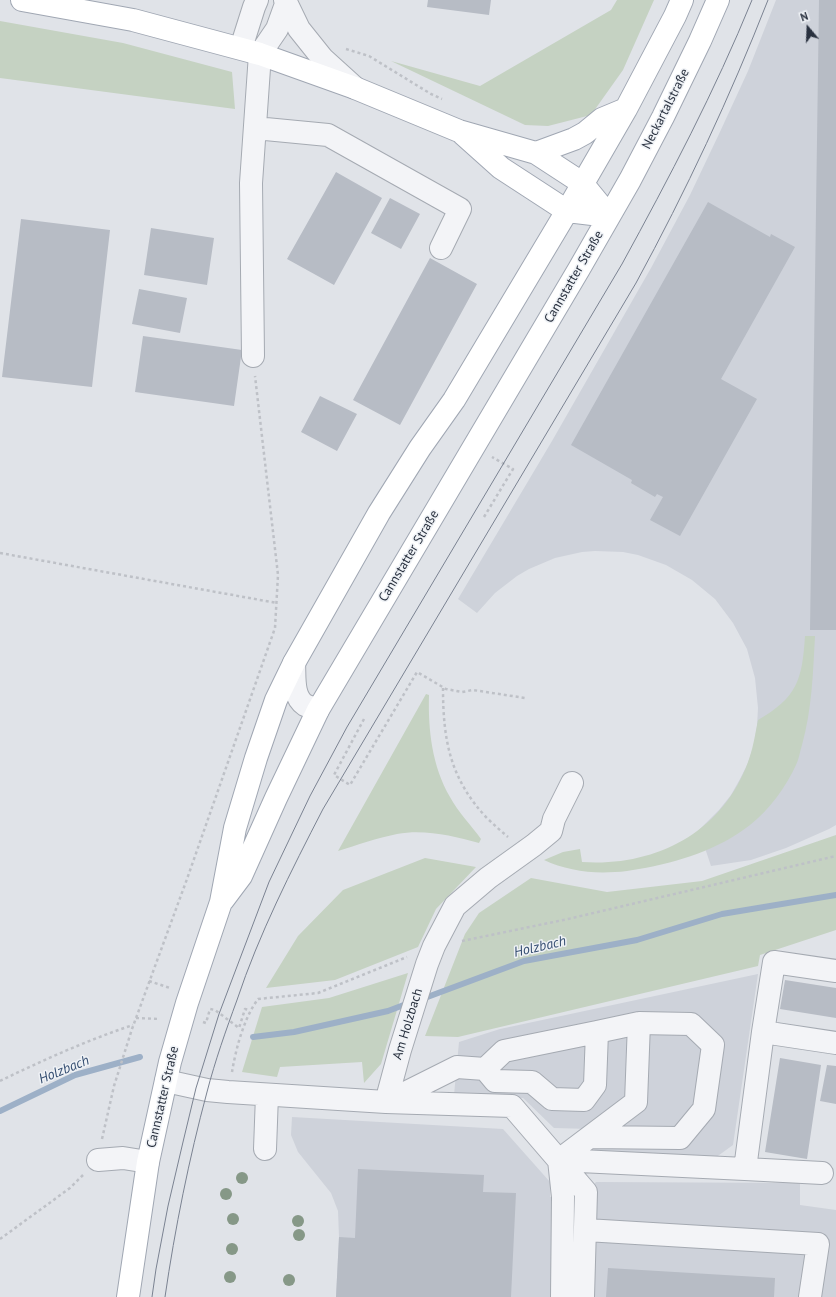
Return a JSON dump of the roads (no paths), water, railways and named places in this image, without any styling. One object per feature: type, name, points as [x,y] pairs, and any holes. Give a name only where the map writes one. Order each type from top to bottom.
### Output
[{"type":"main road","points":[[22,0],[133,20],[251,51]]},
{"type":"main road","points":[[582,183],[626,109],[682,0]]},
{"type":"main road","name":"Neckartalstraße","points":[[609,216],[663,117],[718,0]]},
{"type":"main road","name":"Cannstatter Straße","points":[[251,51],[355,88],[459,131],[536,153],[582,183],[609,216]]},
{"type":"main road","points":[[536,153],[574,139],[585,133],[602,119],[626,109]]},
{"type":"main road","name":"Cannstatter Straße","points":[[459,131],[501,168],[567,211],[609,216]]},
{"type":"main road","name":"Cannstatter Straße","points":[[128,1297],[148,1162],[166,1081],[184,1016],[221,902],[235,828],[256,758],[276,700],[294,663],[379,513],[420,448],[454,400],[567,211],[582,183]]},
{"type":"main road","name":"Cannstatter Straße","points":[[221,902],[241,876],[318,710],[609,216]]},
{"type":"street","points":[[253,356],[251,183],[255,128],[251,51],[254,7],[257,0]]},
{"type":"street","name":"Cannstatter Straße","points":[[251,51],[277,29],[285,2]]},
{"type":"street","name":"Cannstatter Straße","points":[[285,2],[299,29],[322,59],[355,88]]},
{"type":"street","points":[[255,128],[328,134],[460,209],[441,248]]},
{"type":"street","points":[[294,663],[295,684],[298,697],[305,705],[318,710]]},
{"type":"street","name":"Am Holzbach","points":[[386,1102],[400,1050],[430,955],[454,906],[488,878],[551,831],[554,819],[572,783]]},
{"type":"street","points":[[745,1169],[774,962],[836,971]]},
{"type":"street","points":[[559,1160],[636,1102],[639,1023]]},
{"type":"street","points":[[386,1102],[457,1067],[485,1068],[504,1051],[639,1023],[691,1024],[713,1045],[704,1109],[680,1138],[590,1137]]},
{"type":"street","points":[[485,1068],[495,1081],[532,1082],[552,1099],[584,1100],[595,1084],[597,1032]]},
{"type":"street","points":[[763,1032],[836,1043]]},
{"type":"street","points":[[166,1081],[208,1090],[267,1095],[386,1102],[512,1106],[586,1192],[583,1297]]},
{"type":"street","points":[[265,1149],[267,1095]]},
{"type":"street","points":[[98,1160],[122,1158],[148,1162]]},
{"type":"street","points":[[559,1160],[822,1172]]},
{"type":"street","points":[[559,1160],[562,1197],[562,1297]]},
{"type":"street","points":[[586,1230],[818,1244],[810,1297]]},
{"type":"waterway","name":"Holzbach","points":[[422,999],[524,961],[637,940],[722,914],[836,895]]},
{"type":"waterway","name":"Holzbach","points":[[253,1037],[294,1032],[388,1011],[409,1003]]},
{"type":"waterway","name":"Holzbach","points":[[0,1111],[75,1075],[140,1057]]},
{"type":"tram line","points":[[152,1297],[168,1206],[196,1088],[219,1014],[269,882],[310,796],[347,727],[622,264],[691,134],[723,68],[752,0]]},
{"type":"tram line","points":[[165,1297],[183,1194],[210,1080],[246,975],[276,903],[323,809],[636,283],[690,179],[723,108],[768,0]]}]
